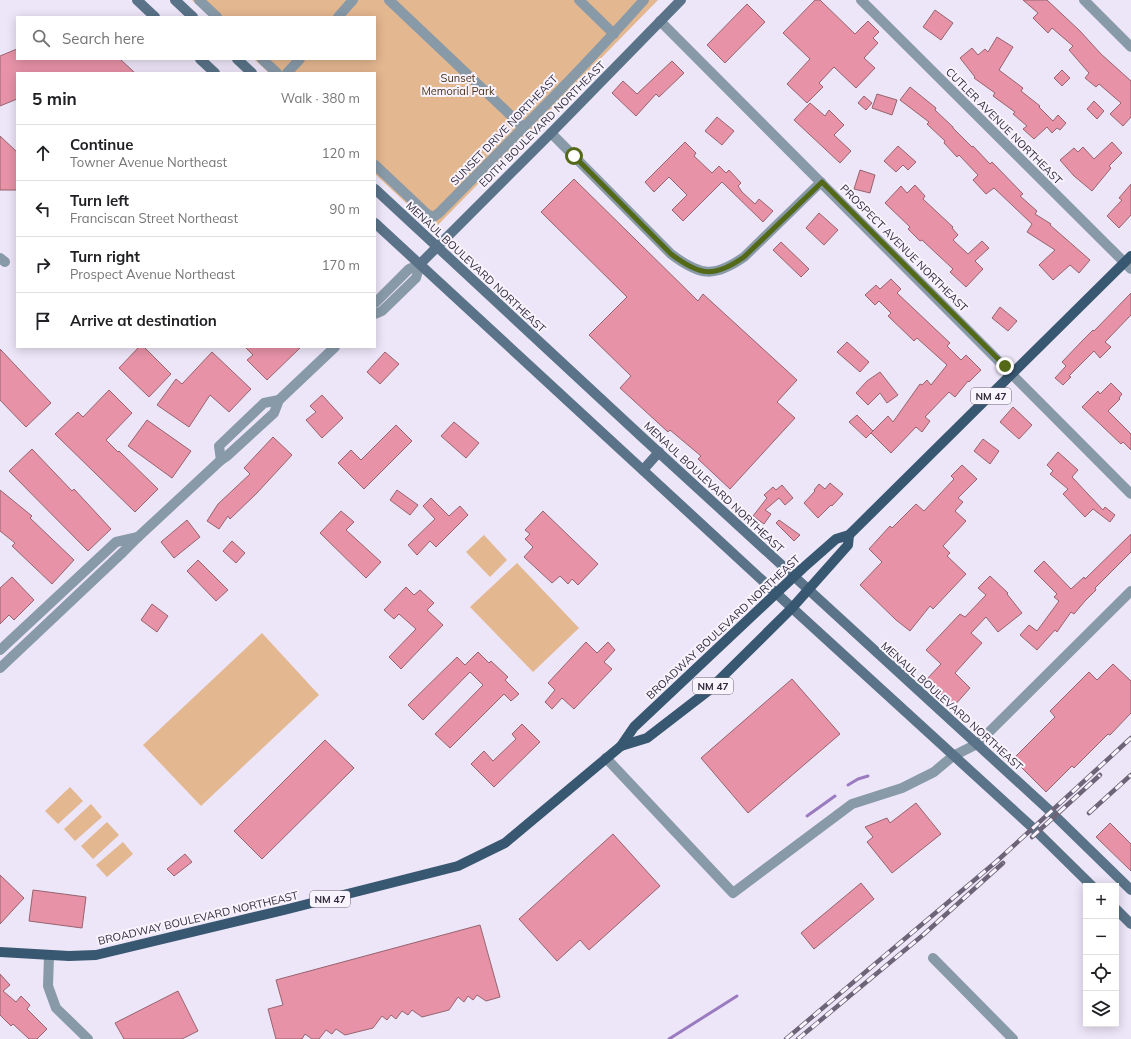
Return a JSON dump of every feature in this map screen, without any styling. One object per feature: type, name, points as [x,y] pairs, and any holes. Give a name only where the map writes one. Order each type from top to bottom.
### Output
[{"type":"main road","points":[[137,0],[154,16]]},
{"type":"main road","points":[[175,0],[192,16]]},
{"type":"main road","name":"EDITH BOULEVARD NORTHEAST","points":[[420,264],[681,0]]},
{"type":"main road","points":[[201,60],[214,72]]},
{"type":"main road","points":[[239,60],[251,72]]},
{"type":"main road","name":"MENAUL BOULEVARD NORTHEAST","points":[[376,190],[658,452],[1055,816],[1131,890]]},
{"type":"main road","points":[[376,224],[1037,833],[1089,883]]},
{"type":"main road","name":"BROADWAY BOULEVARD NORTHEAST","points":[[0,952],[69,956],[96,954],[132,947],[295,908],[458,866],[505,842],[621,746],[634,727],[794,576],[836,539],[850,535],[1129,262]]},
{"type":"main road","points":[[643,470],[658,452]]},
{"type":"main road","name":"BROADWAY BOULEVARD NORTHEAST","points":[[621,746],[647,738],[708,691],[792,608],[848,545],[850,535]]},
{"type":"main road","points":[[1119,912],[1131,924]]},
{"type":"street","points":[[199,0],[216,16]]},
{"type":"street","points":[[339,16],[353,0]]},
{"type":"street","points":[[389,0],[524,128]]},
{"type":"street","points":[[579,0],[614,34]]},
{"type":"street","name":"SUNSET DRIVE NORTHEAST","points":[[376,166],[427,214],[433,217],[439,213],[524,128],[614,34],[644,0]]},
{"type":"street","name":"CUTLER AVENUE NORTHEAST","points":[[861,0],[1129,262]]},
{"type":"street","points":[[1084,0],[1131,47]]},
{"type":"street","name":"PROSPECT AVENUE NORTHEAST","points":[[660,21],[1131,494]]},
{"type":"street","points":[[263,60],[276,72]]},
{"type":"street","points":[[288,72],[299,60]]},
{"type":"street","points":[[551,133],[671,254],[687,266],[703,271],[712,272],[722,270],[744,257],[822,182]]},
{"type":"street","name":"EDITH BOULEVARD NORTHEAST","points":[[376,302],[409,270],[420,264]]},
{"type":"street","name":"EDITH BOULEVARD NORTHEAST","points":[[376,314],[382,311],[416,278],[420,264]]},
{"type":"street","points":[[0,668],[138,537],[274,413],[280,400],[334,348]]},
{"type":"street","points":[[221,460],[219,446],[264,403],[280,400]]},
{"type":"street","points":[[0,650],[116,542],[138,537]]},
{"type":"street","points":[[606,758],[733,893],[852,804],[902,788],[934,772],[953,756],[977,744],[1131,591]]},
{"type":"street","points":[[49,956],[48,986],[56,1008],[88,1039]]},
{"type":"street","points":[[933,958],[1013,1039]]},
{"type":"green space","name":"Sunset Memorial Park","points":[[192,0],[658,0],[434,229],[376,175],[376,72],[268,72],[255,60],[376,60],[376,16],[209,16]]},
{"type":"green space","points":[[484,535],[507,560],[490,577],[466,552]]},
{"type":"green space","points":[[517,563],[579,628],[533,672],[470,607]]},
{"type":"green space","points":[[262,633],[319,695],[201,806],[143,745]]},
{"type":"green space","points":[[70,787],[83,801],[58,824],[45,811]]},
{"type":"green space","points":[[91,804],[102,817],[75,841],[64,829]]},
{"type":"green space","points":[[107,822],[119,835],[93,859],[81,846]]},
{"type":"green space","points":[[123,842],[133,854],[107,877],[96,865]]},
{"type":"building","points":[[815,0],[820,0],[855,34],[868,21],[879,32],[873,38],[878,43],[864,58],[875,68],[856,88],[834,67],[819,83],[823,87],[807,103],[787,84],[810,59],[783,33]]},
{"type":"building","points":[[1023,0],[1047,0],[1080,31],[1101,54],[1131,81],[1131,117],[1123,126],[1110,114],[1121,103],[1099,84],[1096,87],[1085,78],[1089,73],[1069,50],[1073,46],[1052,28],[1048,33],[1033,18],[1038,13]]},
{"type":"building","points":[[747,4],[765,22],[725,63],[707,45]]},
{"type":"building","points":[[935,10],[953,23],[941,40],[923,27]]},
{"type":"building","points":[[997,37],[1013,47],[999,70],[1023,88],[1021,91],[1040,106],[1039,107],[1053,121],[1058,115],[1066,123],[1060,130],[1057,128],[1052,133],[1047,127],[1034,139],[1023,129],[1027,126],[1013,114],[1015,112],[993,96],[995,93],[974,78],[975,77],[960,58],[972,48],[978,55],[985,49],[988,52]]},
{"type":"building","points":[[16,49],[16,60],[121,60],[134,72],[16,72],[16,99],[0,106],[0,56]]},
{"type":"building","points":[[672,61],[684,73],[659,97],[656,94],[636,116],[612,93],[623,81],[637,94]]},
{"type":"building","points":[[1062,70],[1070,78],[1062,86],[1054,78]]},
{"type":"building","points":[[910,87],[936,108],[935,110],[990,164],[992,162],[1023,194],[1020,196],[1037,211],[1035,214],[1051,224],[1050,225],[1090,260],[1079,273],[1070,265],[1053,280],[1039,265],[1055,250],[1027,232],[1032,224],[994,188],[986,194],[973,180],[978,175],[959,155],[957,157],[944,143],[945,141],[927,124],[929,122],[900,100]]},
{"type":"building","points":[[877,94],[897,100],[892,115],[872,108]]},
{"type":"building","points":[[864,96],[872,103],[866,110],[858,103]]},
{"type":"building","points":[[1094,101],[1104,111],[1097,119],[1087,109]]},
{"type":"building","points":[[810,103],[825,116],[829,110],[844,125],[834,135],[851,151],[840,163],[794,120]]},
{"type":"building","points":[[717,117],[734,131],[722,145],[705,131]]},
{"type":"building","points":[[0,136],[16,151],[16,190],[0,190]]},
{"type":"building","points":[[685,142],[696,153],[694,156],[712,173],[719,166],[726,173],[729,170],[741,183],[738,186],[742,192],[755,204],[759,199],[773,211],[763,222],[722,182],[683,221],[672,210],[687,195],[669,177],[654,192],[645,182]]},
{"type":"building","points":[[1112,142],[1122,153],[1109,166],[1111,168],[1092,191],[1074,176],[1060,160],[1074,148],[1078,152],[1083,147],[1094,159]]},
{"type":"building","points":[[898,146],[916,162],[908,170],[903,165],[896,172],[884,161]]},
{"type":"building","points":[[860,170],[875,175],[870,193],[854,189]]},
{"type":"building","points":[[574,179],[698,301],[703,294],[797,380],[777,402],[795,418],[730,489],[698,459],[701,456],[670,430],[668,432],[620,388],[631,376],[589,335],[627,297],[541,212]]},
{"type":"building","points":[[1131,184],[1131,215],[1119,228],[1107,216],[1122,200],[1119,198]]},
{"type":"building","points":[[915,185],[925,196],[923,199],[953,227],[952,228],[958,235],[953,240],[968,254],[982,241],[989,248],[975,261],[983,269],[966,287],[950,272],[953,269],[922,240],[920,241],[908,229],[910,227],[885,203],[901,186],[907,193]]},
{"type":"building","points":[[819,213],[838,230],[824,245],[806,228]]},
{"type":"building","points":[[781,242],[809,269],[801,277],[773,250]]},
{"type":"building","points":[[891,279],[901,289],[897,293],[950,343],[947,346],[961,360],[966,355],[981,370],[969,382],[968,381],[955,397],[949,392],[925,417],[930,421],[922,432],[916,427],[891,453],[871,433],[888,416],[893,422],[920,384],[922,385],[927,380],[931,385],[947,365],[917,338],[914,341],[888,316],[891,313],[879,301],[875,305],[865,295],[876,285],[880,289]]},
{"type":"building","points":[[1131,293],[1131,315],[1105,342],[1111,347],[1100,358],[1094,351],[1069,376],[1071,377],[1063,385],[1055,378],[1066,366],[1062,362]]},
{"type":"building","points":[[1000,307],[1017,321],[1008,331],[992,318]]},
{"type":"building","points":[[847,342],[869,362],[860,372],[837,352]]},
{"type":"building","points":[[138,348],[145,348],[171,374],[149,397],[119,368]]},
{"type":"building","points":[[246,348],[300,348],[267,380],[247,360],[253,355]]},
{"type":"building","points":[[0,349],[51,403],[26,427],[0,400]]},
{"type":"building","points":[[212,352],[251,389],[229,412],[210,395],[189,427],[157,405],[176,379],[182,384]]},
{"type":"building","points":[[385,352],[399,364],[380,384],[367,372]]},
{"type":"building","points":[[880,372],[898,395],[887,403],[880,393],[868,405],[856,393],[867,381]]},
{"type":"building","points":[[1111,383],[1122,394],[1119,398],[1120,399],[1108,411],[1131,434],[1131,450],[1123,442],[1121,444],[1082,407],[1098,391],[1100,394]]},
{"type":"building","points":[[109,390],[132,413],[106,440],[158,489],[135,512],[55,434],[78,412],[83,417]]},
{"type":"building","points":[[322,395],[343,418],[322,438],[306,420],[316,412],[310,406]]},
{"type":"building","points":[[1013,407],[1032,425],[1019,439],[1000,422]]},
{"type":"building","points":[[857,415],[873,431],[866,438],[849,422]]},
{"type":"building","points":[[147,420],[191,451],[172,478],[128,446]]},
{"type":"building","points":[[454,422],[479,443],[466,458],[441,436]]},
{"type":"building","points":[[396,425],[412,441],[364,489],[338,463],[351,450],[361,460]]},
{"type":"building","points":[[273,437],[292,455],[256,494],[230,519],[228,516],[219,529],[207,521],[218,504],[250,474],[244,468]]},
{"type":"building","points":[[983,439],[999,451],[990,464],[974,451]]},
{"type":"building","points":[[32,449],[72,491],[74,489],[111,529],[88,551],[9,471]]},
{"type":"building","points":[[1058,452],[1078,470],[1072,477],[1103,510],[1105,507],[1115,515],[1110,522],[1093,509],[1085,517],[1063,494],[1068,489],[1050,474],[1053,471],[1047,465]]},
{"type":"building","points":[[962,465],[977,479],[958,498],[963,502],[955,511],[966,521],[943,546],[950,553],[947,556],[966,574],[933,609],[930,606],[910,631],[896,620],[860,585],[882,562],[869,549],[890,526],[892,528],[916,504],[924,511],[954,479],[951,476]]},
{"type":"building","points":[[830,483],[843,494],[818,518],[804,503],[819,484],[825,489]]},
{"type":"building","points":[[782,485],[793,498],[785,505],[779,498],[765,510],[771,514],[764,524],[753,516],[767,498],[764,495],[773,487],[776,490]]},
{"type":"building","points":[[0,490],[32,516],[30,518],[74,560],[52,584],[12,546],[15,543],[0,531]]},
{"type":"building","points":[[397,490],[418,505],[410,515],[390,500]]},
{"type":"building","points":[[431,498],[449,516],[460,506],[468,515],[436,547],[430,541],[417,555],[408,545],[435,519],[423,506]]},
{"type":"building","points":[[341,511],[354,522],[346,530],[381,562],[366,578],[320,533]]},
{"type":"building","points":[[543,511],[598,564],[578,585],[572,579],[568,584],[560,576],[552,583],[524,557],[533,547],[525,539],[530,534],[525,530]]},
{"type":"building","points":[[187,520],[200,537],[174,558],[161,542]]},
{"type":"building","points":[[779,520],[800,535],[794,541],[776,523]]},
{"type":"building","points":[[1131,534],[1131,552],[1095,588],[1096,590],[1074,614],[1071,612],[1057,632],[1055,630],[1037,650],[1020,635],[1029,625],[1037,631],[1059,601],[1054,597],[1057,594],[1034,571],[1044,561],[1071,589],[1084,577],[1085,579]]},
{"type":"building","points":[[232,541],[245,553],[236,563],[223,551]]},
{"type":"building","points":[[198,560],[228,590],[216,601],[187,571]]},
{"type":"building","points":[[990,576],[1008,593],[1007,594],[1022,613],[998,632],[986,617],[971,633],[982,643],[955,673],[970,688],[954,706],[926,680],[941,664],[926,650],[960,614],[965,617],[986,595],[978,588]]},
{"type":"building","points":[[12,577],[34,600],[14,620],[9,615],[0,624],[0,588]]},
{"type":"building","points":[[406,587],[414,595],[420,590],[434,603],[427,610],[443,625],[401,669],[389,657],[416,629],[399,614],[394,619],[384,610]]},
{"type":"building","points":[[152,604],[168,616],[157,632],[141,620]]},
{"type":"building","points":[[586,642],[597,653],[608,642],[615,650],[604,662],[612,669],[574,709],[562,698],[552,709],[545,702],[555,690],[548,683]]},
{"type":"building","points":[[478,652],[489,663],[491,661],[508,677],[505,680],[519,694],[511,701],[504,694],[450,748],[435,734],[483,685],[470,672],[423,720],[408,705],[457,657],[465,665]]},
{"type":"building","points":[[1113,664],[1131,681],[1131,713],[1110,735],[1108,734],[1074,768],[1072,766],[1046,792],[1013,759],[1055,717],[1050,711],[1089,672],[1097,680]]},
{"type":"building","points":[[792,679],[840,734],[748,813],[701,758]]},
{"type":"building","points":[[522,724],[540,742],[494,787],[471,764],[484,751],[493,761],[516,739],[512,734]]},
{"type":"building","points":[[325,740],[354,768],[262,859],[234,831]]},
{"type":"building","points":[[916,803],[941,834],[892,873],[867,842],[873,837],[865,827],[887,818],[890,823]]},
{"type":"building","points":[[1110,823],[1131,844],[1131,871],[1096,837]]},
{"type":"building","points":[[613,834],[660,886],[589,950],[580,940],[557,961],[519,919]]},
{"type":"building","points":[[185,854],[192,862],[174,876],[167,869]]},
{"type":"building","points":[[0,875],[24,898],[0,924]]},
{"type":"building","points":[[861,883],[874,899],[814,949],[801,933]]},
{"type":"building","points":[[33,890],[86,897],[82,928],[29,921]]},
{"type":"building","points":[[480,925],[500,997],[486,1001],[477,995],[473,1000],[468,996],[464,1002],[458,997],[449,1010],[422,1017],[412,1010],[408,1015],[402,1011],[396,1019],[391,1015],[387,1020],[382,1016],[373,1028],[345,1035],[336,1029],[332,1034],[326,1030],[319,1039],[312,1039],[305,1034],[302,1039],[276,1039],[268,1009],[283,1005],[276,980]]},
{"type":"building","points":[[0,974],[10,985],[3,991],[16,1002],[21,996],[30,1005],[27,1009],[47,1029],[37,1039],[29,1039],[13,1024],[11,1026],[0,1015]]},
{"type":"building","points":[[178,991],[198,1031],[182,1039],[124,1039],[115,1023]]},
{"type":"waterway","points":[[848,785],[858,779],[868,776]]},
{"type":"waterway","points":[[807,816],[835,796]]},
{"type":"waterway","points":[[669,1039],[737,996]]},
{"type":"railway","points":[[786,1039],[997,861],[1131,738]]},
{"type":"railway","points":[[1032,837],[1100,775]]},
{"type":"railway","points":[[1089,813],[1131,775]]},
{"type":"railway","points":[[798,1039],[923,935],[1003,863]]},
{"type":"route","points":[[574,156],[671,254],[687,266],[712,272],[722,270],[744,257],[822,182],[1005,366]]}]
